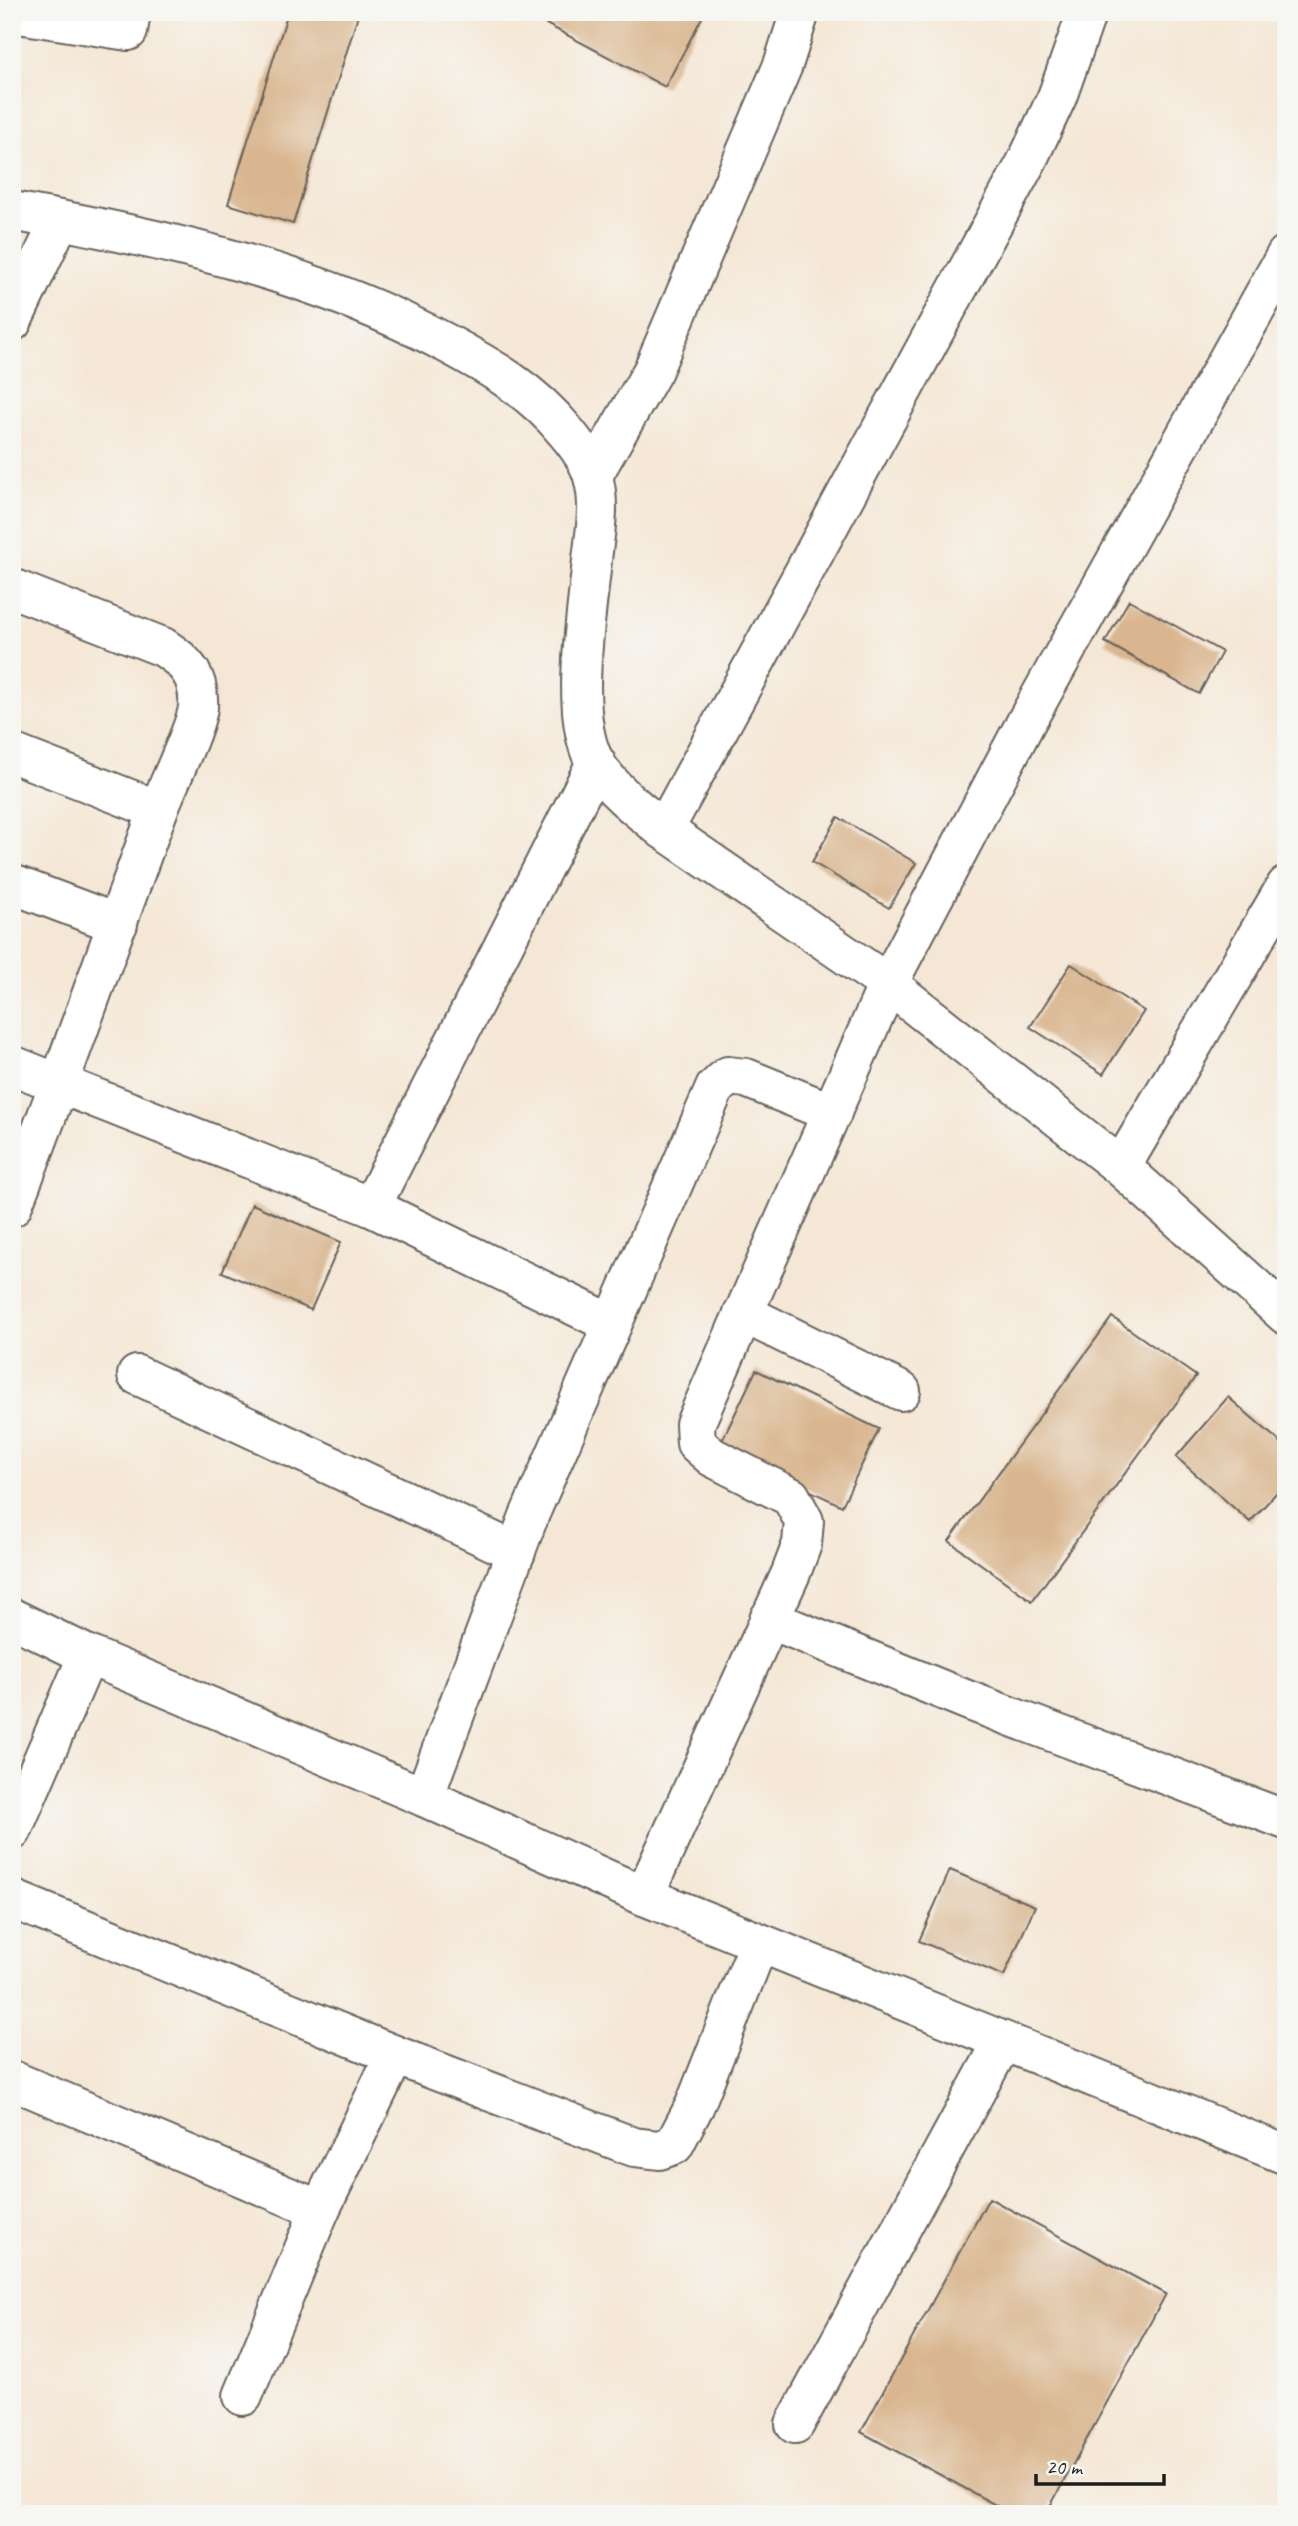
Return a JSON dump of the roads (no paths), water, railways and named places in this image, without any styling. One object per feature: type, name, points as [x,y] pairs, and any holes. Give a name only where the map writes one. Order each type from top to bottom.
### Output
[{"type":"street","points":[[12,13],[128,31],[131,12]]},
{"type":"street","points":[[593,475],[653,370],[783,65],[800,12]]},
{"type":"street","points":[[664,830],[1028,159],[1057,97],[1087,12]]},
{"type":"street","points":[[12,211],[235,260],[334,291],[482,362],[544,405],[578,446],[593,475],[599,510],[582,671],[582,714],[596,763],[631,803],[664,830],[888,984],[1121,1167],[1286,1315]]},
{"type":"street","points":[[12,322],[60,220]]},
{"type":"street","points":[[644,1896],[802,1544],[804,1521],[790,1497],[712,1457],[696,1443],[695,1424],[888,984],[1026,722],[1286,255]]},
{"type":"street","points":[[12,588],[163,647],[185,661],[196,683],[198,709],[158,810],[61,1085],[22,1152],[12,1207]]},
{"type":"street","points":[[12,753],[158,810]]},
{"type":"street","points":[[371,1207],[596,763]]},
{"type":"street","points":[[12,884],[118,924]]},
{"type":"street","points":[[1121,1167],[1286,886]]},
{"type":"street","points":[[12,1065],[371,1207],[612,1324]]},
{"type":"street","points":[[425,1797],[516,1552],[715,1088],[728,1076],[746,1079],[832,1113]]},
{"type":"street","points":[[743,1313],[901,1391]]},
{"type":"street","points":[[137,1375],[516,1552]]},
{"type":"street","points":[[12,1618],[88,1655],[425,1797],[644,1896],[1286,2155]]},
{"type":"street","points":[[769,1619],[967,1700],[1286,1820]]},
{"type":"street","points":[[12,1832],[88,1655]]},
{"type":"street","points":[[12,1899],[395,2055],[634,2147],[659,2150],[674,2144],[695,2105],[759,1943]]},
{"type":"street","points":[[795,2424],[1003,2041]]},
{"type":"street","points":[[243,2396],[320,2210],[395,2055]]},
{"type":"street","points":[[12,2080],[320,2210]]}]
